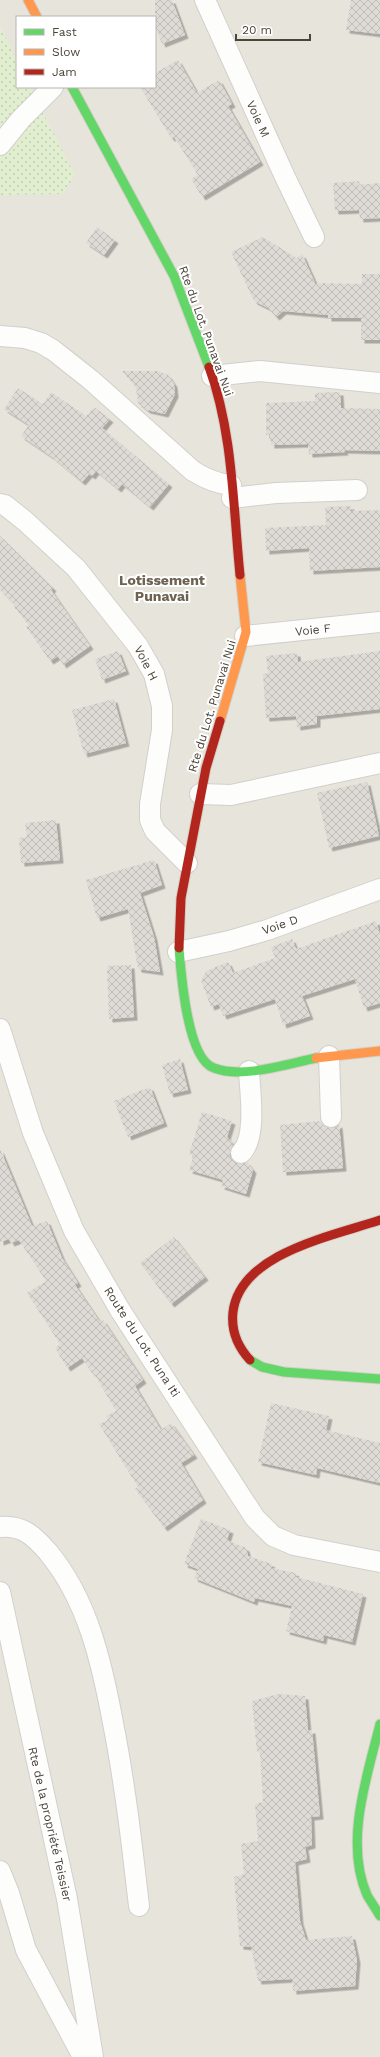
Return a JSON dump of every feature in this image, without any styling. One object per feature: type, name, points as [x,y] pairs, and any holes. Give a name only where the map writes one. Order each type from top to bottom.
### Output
[{"type":"main road","points":[[28,0],[36,16]]},
{"type":"main road","name":"Rte du Lot. Punavai Nui","points":[[73,88],[173,274],[212,376],[220,403],[227,442],[246,636],[214,740],[200,794],[181,898],[178,952],[185,1007],[200,1054],[212,1068],[232,1072],[249,1071],[329,1056],[380,1051]]},
{"type":"main road","points":[[380,1220],[302,1247],[270,1261],[250,1275],[238,1293],[233,1311],[234,1326],[238,1341],[254,1363],[297,1373],[380,1379]]},
{"type":"main road","points":[[380,1724],[357,1832],[360,1874],[370,1904],[380,1916]]},
{"type":"street","name":"Voie M","points":[[205,0],[281,170],[314,237]]},
{"type":"street","points":[[0,145],[21,119],[52,88]]},
{"type":"street","points":[[0,336],[25,338],[41,343],[53,350],[91,380],[193,471],[206,479],[220,484],[232,492],[276,493],[357,490]]},
{"type":"street","points":[[212,376],[260,371],[380,383]]},
{"type":"street","name":"Voie H","points":[[0,504],[5,505],[25,521],[76,568],[138,646],[154,674],[162,706],[162,730],[150,804],[150,820],[155,831],[187,863]]},
{"type":"street","name":"Voie F","points":[[246,636],[380,622]]},
{"type":"street","points":[[200,794],[231,795],[380,763]]},
{"type":"street","name":"Voie D","points":[[178,952],[229,941],[267,930],[380,889]]},
{"type":"street","name":"Route du Lot. Puna Iti","points":[[0,1029],[33,1133],[74,1231],[120,1310],[254,1518],[273,1536],[294,1545],[380,1562]]},
{"type":"street","points":[[329,1056],[331,1117]]},
{"type":"street","points":[[241,1153],[245,1149],[250,1132],[249,1071]]},
{"type":"street","points":[[0,1527],[12,1526],[25,1531],[39,1542],[56,1562],[72,1585],[85,1614],[105,1680],[120,1762],[139,1906]]},
{"type":"street","name":"Rte de la propriété Teissier","points":[[0,1592],[67,1899],[93,2057]]},
{"type":"street","points":[[0,1871],[9,1893],[26,1950],[83,2057]]},
{"type":"shaded area","points":[[0,0],[380,0],[380,2057],[0,2057]]},
{"type":"green space","points":[[0,27],[16,59],[16,88],[31,88],[75,175],[63,194],[0,195]]},
{"type":"building","points":[[155,0],[172,0],[185,35],[162,44],[156,28]]},
{"type":"building","points":[[351,0],[380,0],[380,34],[346,30]]},
{"type":"building","points":[[178,60],[197,93],[219,80],[232,104],[228,106],[260,162],[202,197],[191,179],[198,175],[174,137],[171,138],[141,88],[156,88],[156,72]]},
{"type":"building","points":[[360,181],[359,185],[380,183],[380,218],[360,219],[359,210],[335,211],[333,183]]},
{"type":"building","points":[[97,227],[115,240],[104,255],[86,243]]},
{"type":"building","points":[[263,237],[297,258],[302,254],[315,283],[362,284],[362,274],[380,274],[380,340],[361,340],[361,318],[328,318],[328,315],[283,311],[276,317],[268,308],[254,301],[231,252]]},
{"type":"building","points":[[122,371],[158,371],[168,375],[174,384],[175,394],[165,414],[147,410],[138,403],[136,387]]},
{"type":"building","points":[[18,388],[43,404],[51,392],[86,416],[94,407],[110,419],[102,428],[169,484],[150,507],[122,484],[118,489],[96,471],[92,476],[89,474],[82,482],[52,457],[21,436],[29,425],[4,409]]},
{"type":"building","points":[[340,392],[341,408],[380,409],[380,451],[344,450],[345,452],[309,454],[308,444],[271,445],[270,435],[266,435],[266,403],[315,401],[315,393]]},
{"type":"building","points":[[351,506],[351,511],[380,510],[380,567],[310,571],[309,548],[266,551],[265,528],[326,525],[325,507]]},
{"type":"building","points":[[0,536],[53,588],[51,590],[90,646],[63,665],[58,656],[50,661],[26,627],[29,625],[14,607],[15,605],[0,590]]},
{"type":"building","points":[[118,651],[126,671],[102,680],[95,659]]},
{"type":"building","points":[[380,651],[380,709],[317,716],[317,724],[297,727],[296,716],[266,718],[263,674],[268,673],[266,656],[297,653],[298,662]]},
{"type":"building","points":[[114,699],[126,743],[84,754],[72,710]]},
{"type":"building","points":[[367,782],[379,836],[329,848],[317,793]]},
{"type":"building","points":[[56,820],[60,860],[21,863],[19,838],[27,837],[25,823]]},
{"type":"building","points":[[154,860],[162,885],[140,893],[154,937],[160,972],[138,969],[128,909],[97,918],[86,880]]},
{"type":"building","points":[[376,921],[380,934],[380,1003],[364,1008],[355,979],[302,996],[310,1016],[283,1025],[275,999],[223,1016],[219,1004],[211,1007],[201,981],[206,971],[228,962],[233,973],[275,958],[271,947],[292,939],[296,949]]},
{"type":"building","points":[[131,965],[134,1017],[109,1019],[107,966]]},
{"type":"building","points":[[180,1059],[188,1090],[170,1094],[162,1065]]},
{"type":"building","points":[[150,1087],[164,1123],[128,1137],[114,1101]]},
{"type":"building","points":[[202,1112],[232,1121],[227,1137],[233,1144],[230,1157],[234,1162],[240,1164],[247,1162],[253,1170],[246,1194],[221,1186],[223,1180],[189,1170],[194,1155],[189,1154]]},
{"type":"building","points":[[320,1121],[325,1127],[331,1128],[339,1124],[343,1168],[283,1172],[280,1125]]},
{"type":"building","points":[[0,1149],[32,1226],[47,1221],[62,1258],[78,1283],[75,1285],[100,1322],[103,1320],[143,1380],[135,1386],[161,1430],[171,1423],[194,1455],[181,1463],[203,1500],[164,1528],[135,1489],[138,1487],[99,1424],[108,1420],[106,1416],[116,1411],[93,1372],[92,1373],[82,1358],[67,1368],[55,1348],[60,1344],[27,1293],[46,1281],[19,1240],[11,1243],[9,1239],[0,1242]]},
{"type":"building","points":[[174,1237],[205,1277],[171,1304],[140,1263]]},
{"type":"building","points":[[271,1403],[329,1416],[326,1430],[380,1443],[380,1483],[317,1468],[316,1475],[258,1462]]},
{"type":"building","points":[[201,1519],[230,1530],[227,1540],[246,1548],[248,1556],[272,1564],[271,1568],[296,1573],[296,1577],[363,1594],[352,1642],[324,1635],[323,1641],[286,1631],[292,1606],[255,1598],[254,1602],[194,1578],[198,1569],[184,1564]]},
{"type":"building","points":[[278,1694],[305,1696],[308,1730],[312,1730],[320,1816],[311,1817],[312,1845],[305,1847],[307,1859],[295,1862],[300,1921],[306,1940],[352,1936],[357,1960],[355,1986],[293,1991],[292,1979],[258,1981],[251,1947],[240,1946],[234,1877],[244,1874],[241,1844],[258,1841],[255,1804],[263,1802],[260,1752],[257,1752],[252,1701]]},
{"type":"traffic: fast","points":[[73,88],[174,276],[209,367]]},
{"type":"traffic: fast","points":[[179,948],[187,1014],[197,1049],[205,1061],[214,1068],[238,1072],[278,1067],[316,1058]]},
{"type":"traffic: fast","points":[[250,1360],[262,1367],[284,1372],[380,1379]]},
{"type":"traffic: fast","points":[[380,1724],[364,1787],[358,1832],[360,1875],[367,1895],[380,1916]]},
{"type":"traffic: slow","points":[[28,0],[36,16]]},
{"type":"traffic: slow","points":[[220,721],[246,632],[240,575]]},
{"type":"traffic: slow","points":[[316,1058],[380,1051]]},
{"type":"traffic: jam","points":[[209,367],[217,392],[228,443],[240,575]]},
{"type":"traffic: jam","points":[[179,948],[181,898],[206,768],[220,721]]},
{"type":"traffic: jam","points":[[250,1360],[242,1350],[236,1338],[233,1325],[233,1312],[239,1292],[252,1275],[270,1261],[292,1250],[338,1233],[380,1220]]},
{"type":"district","name":"Lotissement Punavai","points":[[162,588]]}]
